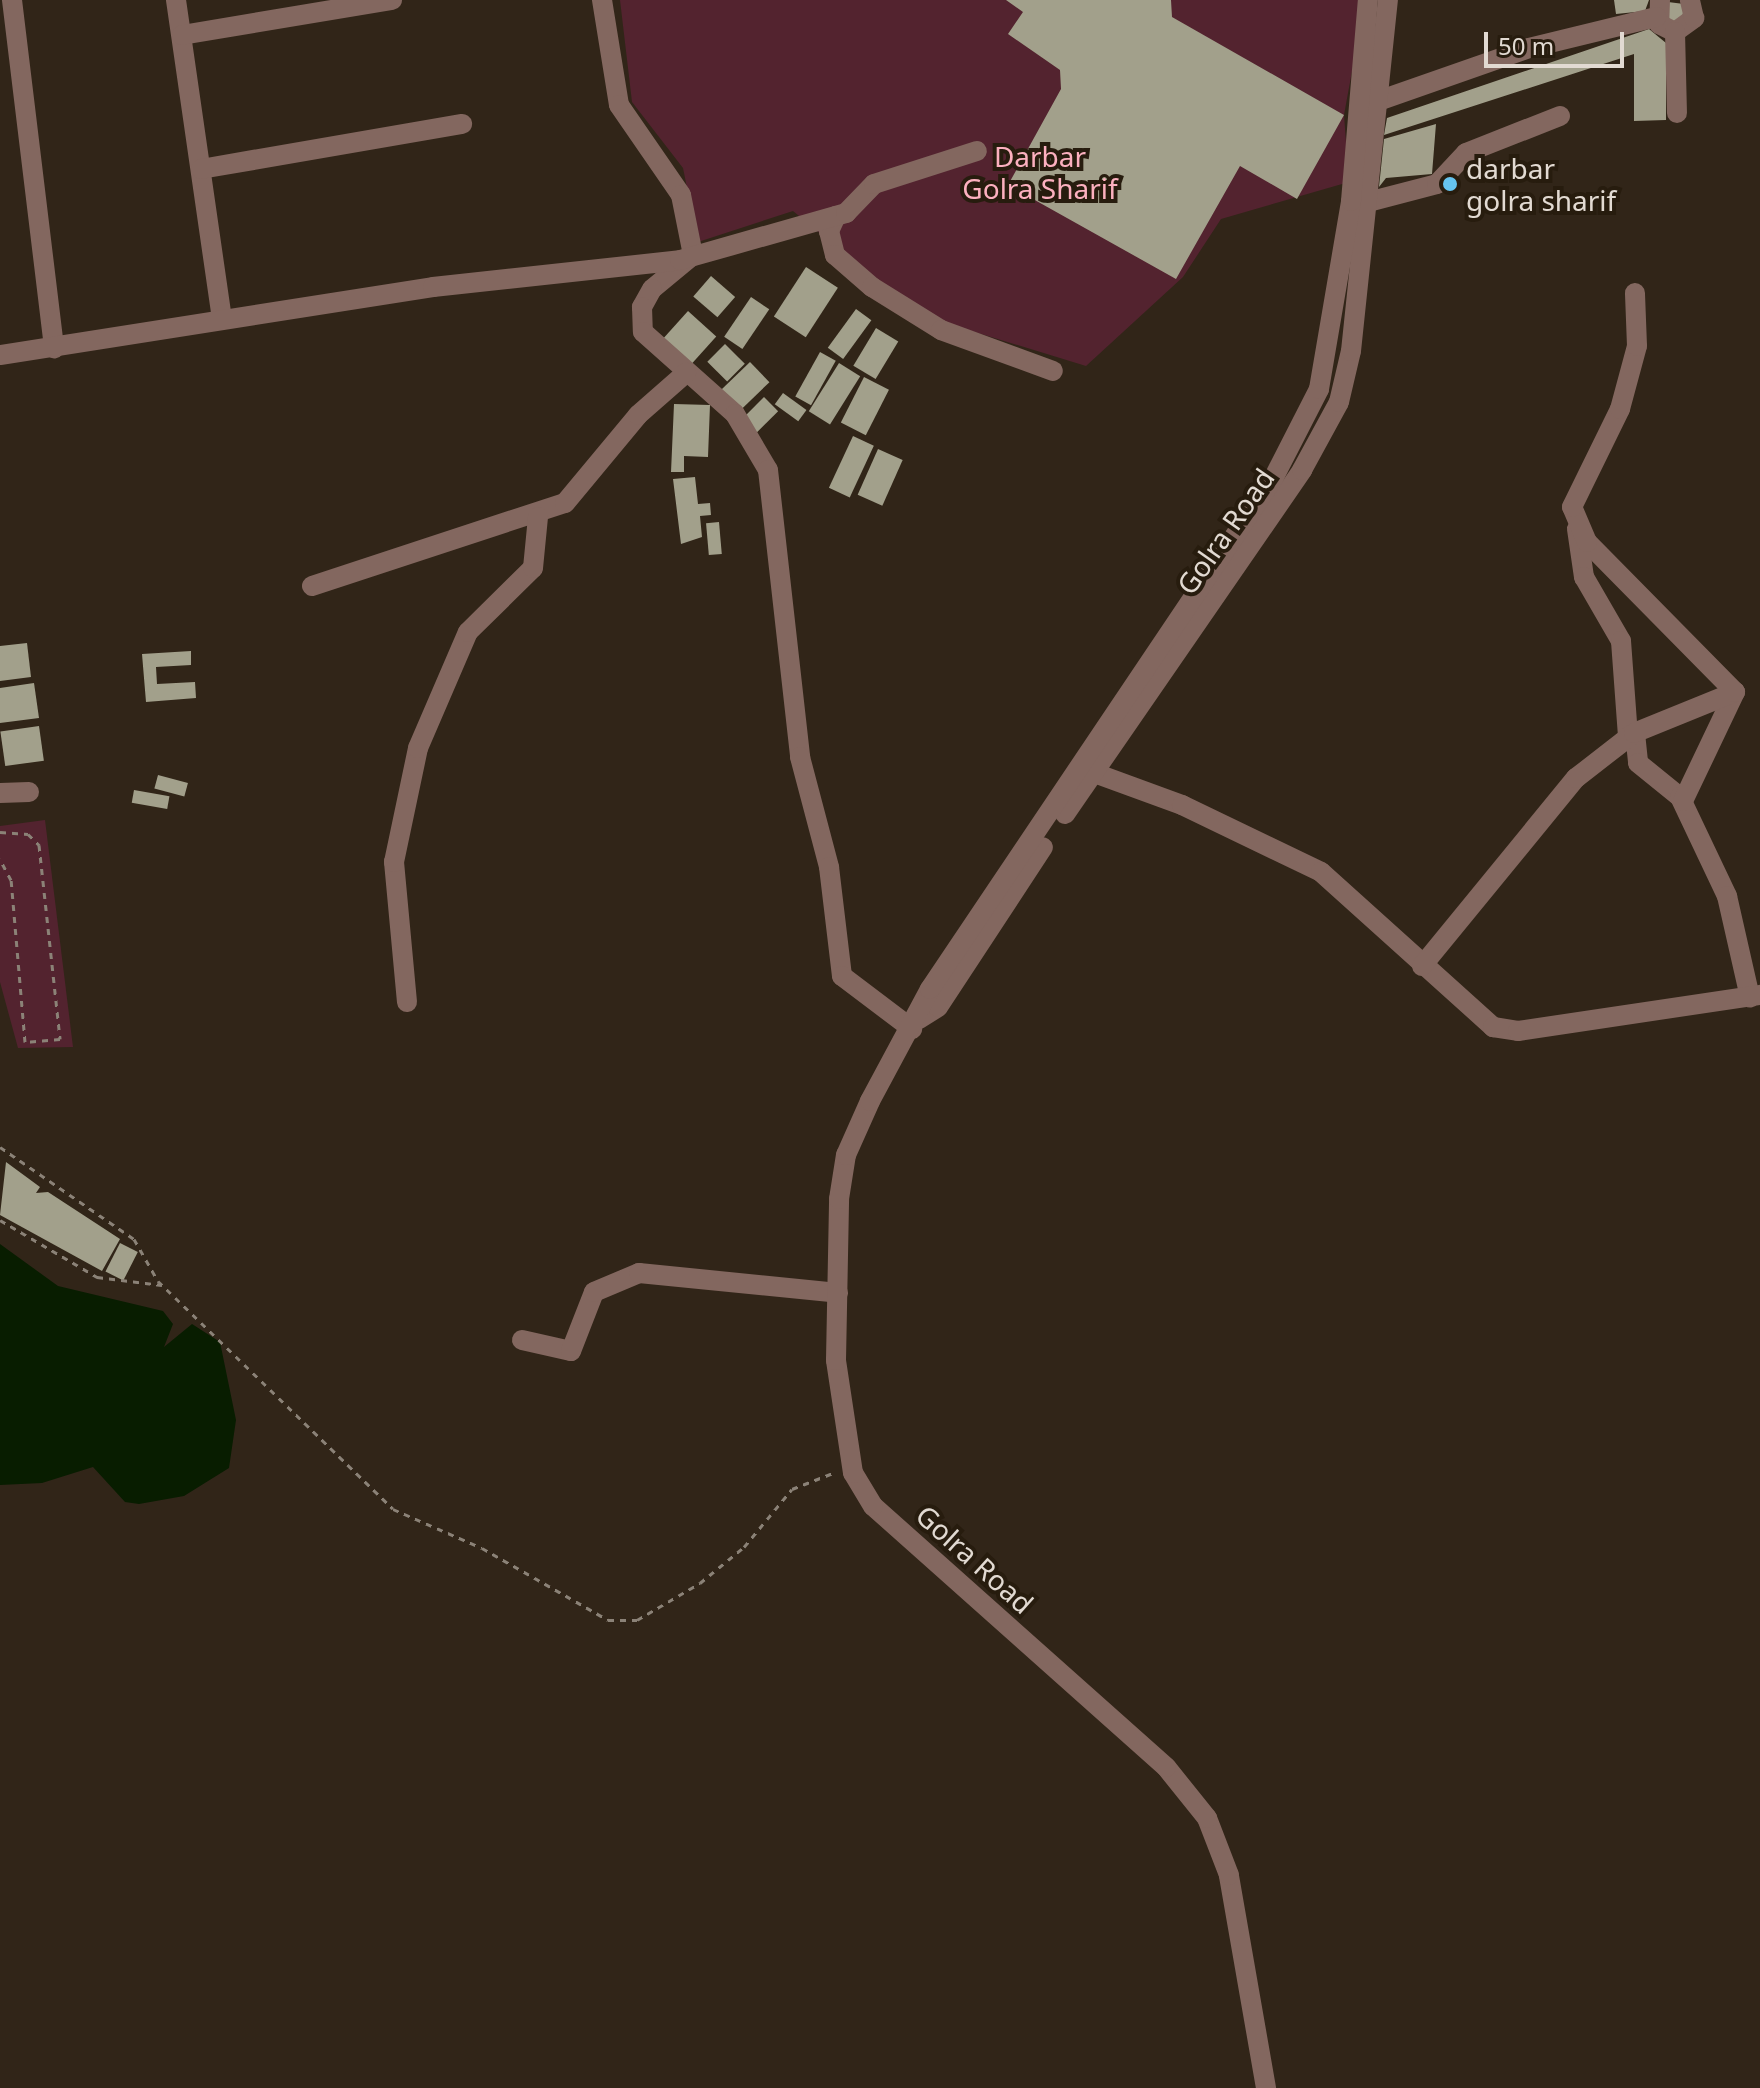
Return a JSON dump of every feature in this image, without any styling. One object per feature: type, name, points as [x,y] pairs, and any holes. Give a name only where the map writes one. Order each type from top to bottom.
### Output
[{"type":"street","points":[[12,0],[54,348]]},
{"type":"street","points":[[176,0],[222,320]]},
{"type":"street","points":[[182,35],[392,0]]},
{"type":"street","points":[[602,0],[619,105],[681,195],[693,255]]},
{"type":"street","name":"Golra Road","points":[[1266,2088],[1229,1875],[1207,1818],[1166,1767],[873,1506],[852,1467],[836,1360],[838,1293],[846,1155],[916,1024],[938,1007],[1273,479],[1319,389],[1351,201],[1368,0]]},
{"type":"street","name":"Golra Road","points":[[1086,771],[1302,470],[1339,402],[1368,202],[1388,0]]},
{"type":"street","points":[[1675,32],[1691,24],[1694,2]]},
{"type":"street","points":[[1378,101],[1529,48],[1658,9],[1675,32],[1677,113]]},
{"type":"street","points":[[1368,202],[1437,184],[1466,153],[1560,116]]},
{"type":"street","points":[[201,169],[462,124]]},
{"type":"street","points":[[0,355],[222,320],[693,255],[836,216],[855,209],[874,184],[977,151]]},
{"type":"street","points":[[836,216],[829,231],[835,255],[872,287],[941,330],[1053,371]]},
{"type":"street","points":[[693,255],[642,307],[643,332],[735,414],[768,470],[800,757],[829,867],[842,976],[916,1024]]},
{"type":"street","points":[[1086,771],[1182,805],[1321,872],[1467,1010],[1518,1031],[1755,996],[1734,913],[1683,801],[1645,773],[1631,735],[1621,641],[1584,577],[1575,489],[1615,425],[1637,346],[1635,293]]},
{"type":"street","points":[[312,586],[522,512],[538,517],[565,503],[638,415],[686,373]]},
{"type":"street","points":[[407,1002],[394,862],[418,748],[468,632],[533,568],[538,517]]},
{"type":"street","points":[[1577,527],[1735,692]]},
{"type":"street","points":[[1422,966],[1554,801],[1631,735],[1735,692]]},
{"type":"street","points":[[1683,801],[1735,692]]},
{"type":"street","points":[[0,793],[29,792]]},
{"type":"street","points":[[522,1340],[571,1351],[594,1292],[639,1273],[838,1293]]},
{"type":"path","points":[[0,832],[23,832],[39,845],[60,1039],[25,1042],[11,880],[0,859]]},
{"type":"path","points":[[0,1147],[117,1223],[162,1285],[393,1509],[482,1548],[608,1620],[658,1610],[732,1559],[792,1489],[852,1467]]},
{"type":"path","points":[[0,1220],[97,1277],[162,1285]]},
{"type":"green space","name":"Darbar Golra Sharif","points":[[620,0],[1365,0],[1344,115],[1349,182],[1221,219],[1183,277],[1086,366],[919,315],[793,211],[698,242],[683,168],[632,102]]},
{"type":"green space","points":[[45,820],[73,1047],[18,1048],[0,982],[0,826]]},
{"type":"shaded area","points":[[0,1244],[58,1286],[163,1311],[173,1324],[164,1347],[192,1324],[220,1342],[236,1420],[229,1468],[184,1496],[139,1504],[125,1502],[93,1467],[42,1483],[0,1485]]},
{"type":"building","points":[[1006,0],[1171,0],[1172,17],[1344,115],[1297,199],[1240,166],[1176,279],[1008,185],[1061,89],[1060,70],[1008,34],[1023,12]]},
{"type":"building","points":[[1614,0],[1649,0],[1645,11],[1616,14]]},
{"type":"building","points":[[1668,2],[1684,4],[1682,22],[1667,23]]},
{"type":"building","points":[[1649,29],[1666,43],[1666,120],[1634,121],[1634,54],[1384,135],[1387,118]]},
{"type":"building","points":[[1436,124],[1432,174],[1386,178],[1379,187],[1384,139]]},
{"type":"building","points":[[806,267],[838,288],[806,337],[774,316]]},
{"type":"building","points":[[711,276],[735,297],[717,317],[693,296]]},
{"type":"building","points":[[751,297],[769,309],[742,349],[724,337]]},
{"type":"building","points":[[856,309],[871,320],[843,359],[828,348]]},
{"type":"building","points":[[688,311],[716,336],[687,368],[659,343]]},
{"type":"building","points":[[876,328],[898,341],[876,379],[853,366]]},
{"type":"building","points":[[725,344],[745,364],[727,381],[707,362]]},
{"type":"building","points":[[820,352],[836,361],[811,405],[795,397]]},
{"type":"building","points":[[750,362],[769,382],[738,413],[718,393]]},
{"type":"building","points":[[839,363],[860,376],[830,425],[809,411]]},
{"type":"building","points":[[864,377],[889,390],[866,435],[841,422]]},
{"type":"building","points":[[783,393],[806,410],[798,421],[775,404]]},
{"type":"building","points":[[764,397],[778,411],[756,433],[742,419]]},
{"type":"building","points":[[674,404],[710,405],[708,457],[684,456],[684,472],[671,472]]},
{"type":"building","points":[[853,436],[874,446],[850,497],[829,488]]},
{"type":"building","points":[[878,449],[903,460],[882,506],[858,495]]},
{"type":"building","points":[[695,477],[698,504],[710,503],[711,515],[700,516],[702,537],[681,544],[673,479]]},
{"type":"building","points":[[719,522],[722,554],[709,555],[706,523]]},
{"type":"building","points":[[27,643],[31,677],[0,681],[0,646]]},
{"type":"building","points":[[191,651],[191,665],[156,667],[157,684],[195,682],[196,698],[146,702],[142,654]]},
{"type":"building","points":[[34,683],[39,718],[0,723],[0,688]]},
{"type":"building","points":[[39,726],[44,761],[5,766],[0,731]]},
{"type":"building","points":[[158,775],[188,783],[184,797],[154,789]]},
{"type":"building","points":[[134,790],[169,796],[167,809],[132,803]]},
{"type":"building","points":[[6,1162],[40,1187],[36,1193],[48,1192],[120,1239],[102,1271],[0,1215]]},
{"type":"building","points":[[120,1243],[138,1252],[123,1281],[105,1272]]},
{"type":"place","name":"darbar golra sharif","points":[[1450,184]]}]
